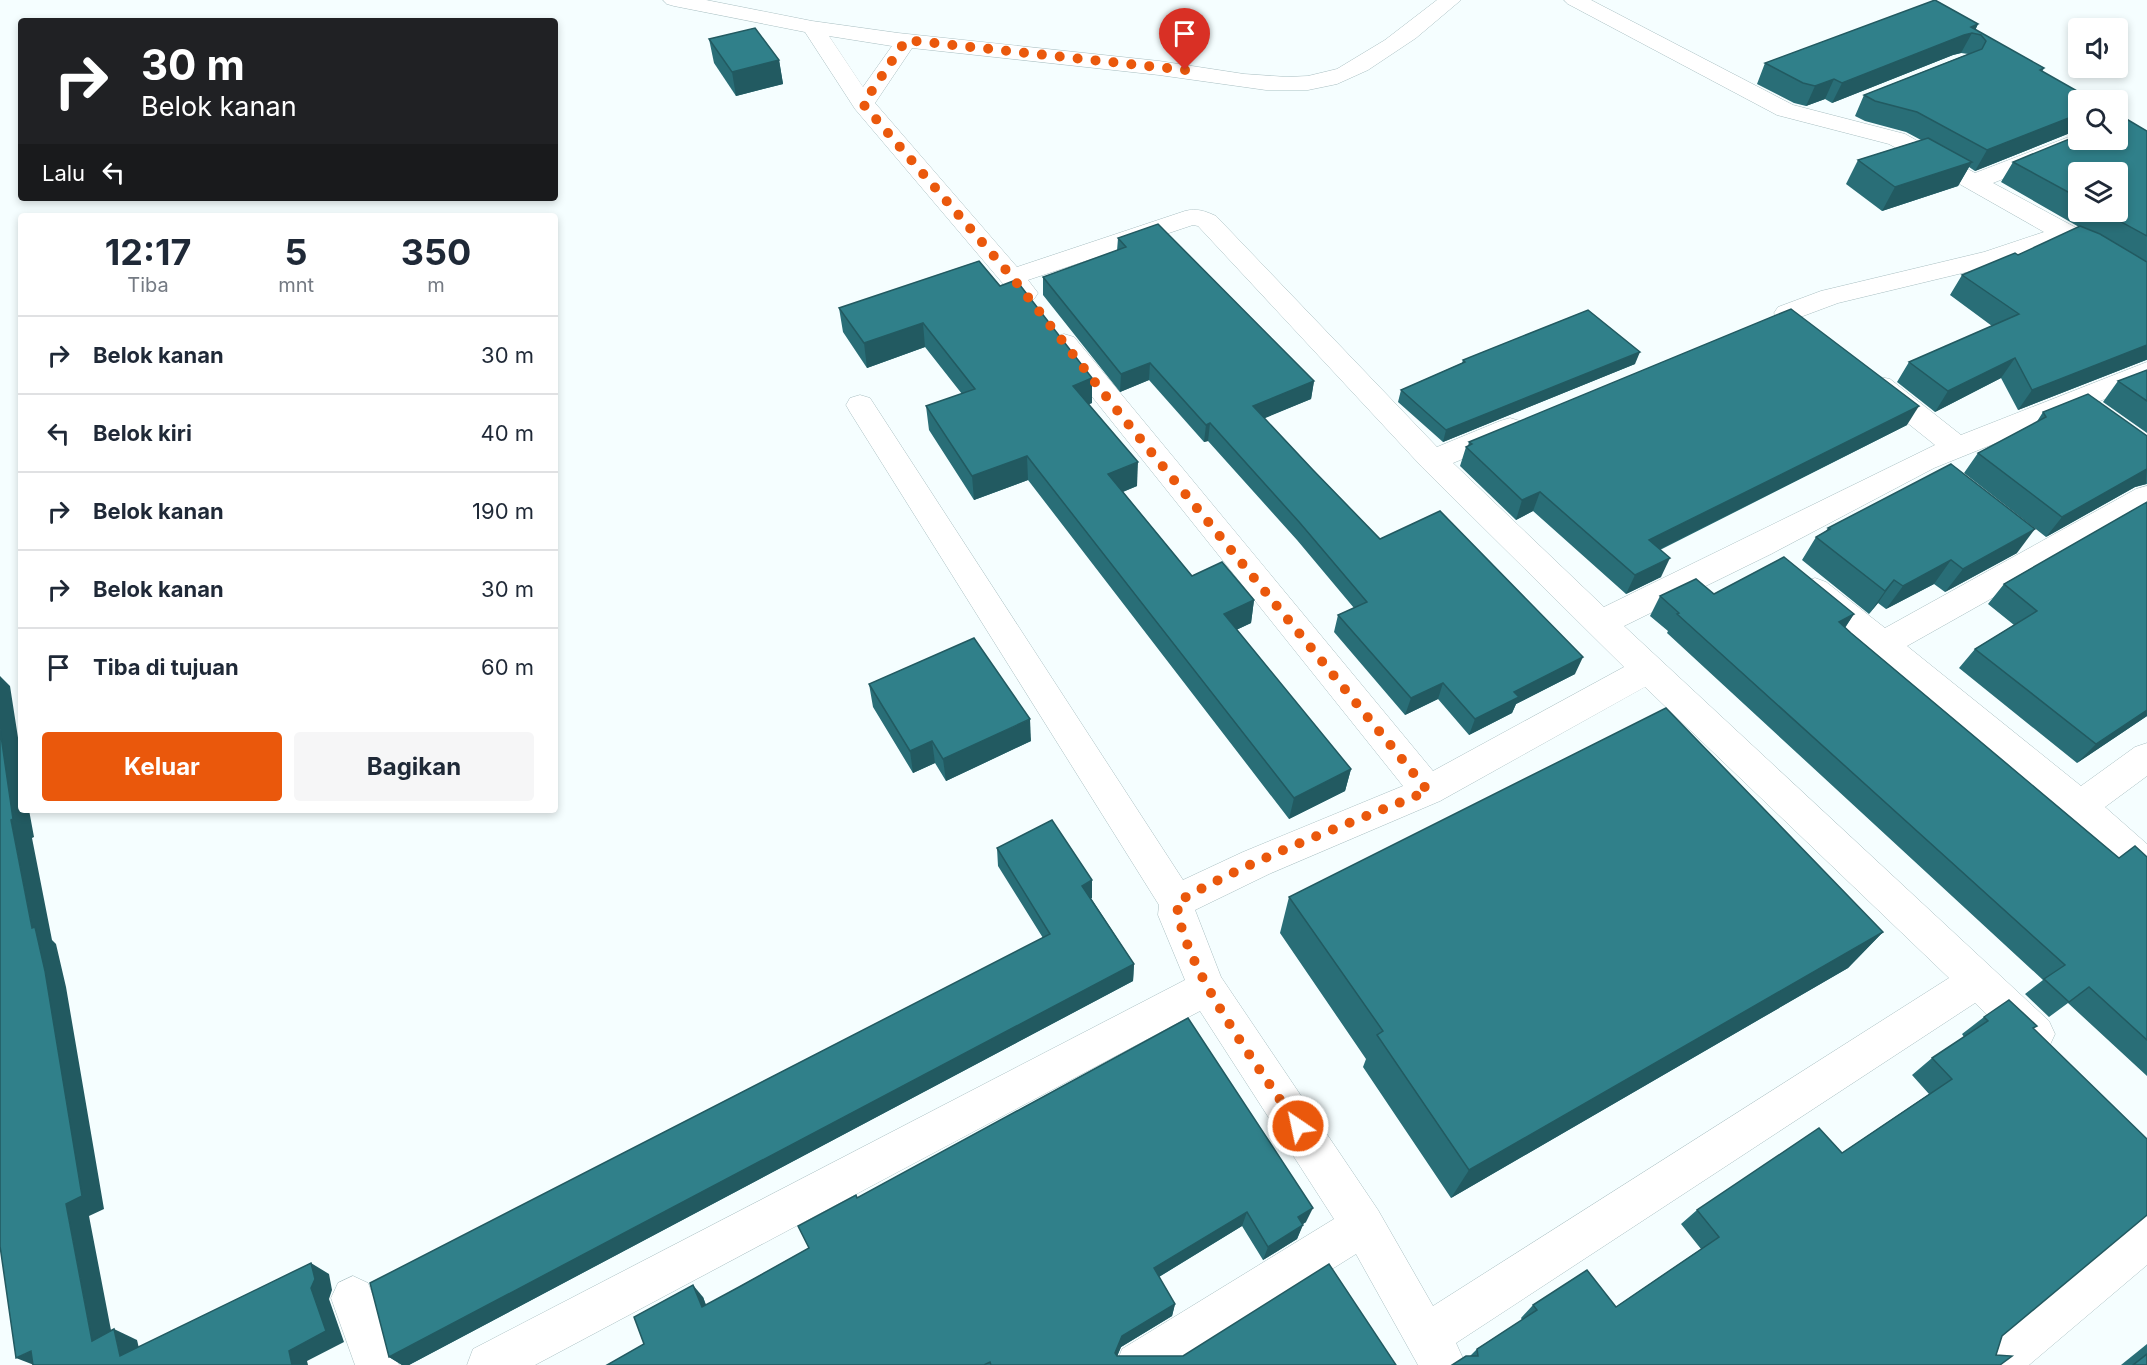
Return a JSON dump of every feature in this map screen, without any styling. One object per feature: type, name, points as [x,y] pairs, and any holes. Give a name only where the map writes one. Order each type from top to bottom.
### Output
[{"type":"street","points":[[674,0],[813,28],[1185,70],[1260,82],[1309,83],[1332,78],[1377,56],[1450,0]]},
{"type":"street","points":[[1575,0],[1785,110],[1898,139],[2065,234],[2096,247],[2147,277]]},
{"type":"street","points":[[813,28],[863,104],[1012,277],[1428,791]]},
{"type":"street","points":[[863,104],[906,40]]},
{"type":"street","points":[[1818,120],[1851,107]]},
{"type":"street","points":[[1975,182],[2068,144]]},
{"type":"street","points":[[1012,277],[1194,216],[1207,221],[1432,460],[1648,670],[2054,1052]]},
{"type":"street","points":[[1814,334],[1776,317],[1830,297],[1991,258],[2065,234]]},
{"type":"street","points":[[1859,369],[1957,447]]},
{"type":"street","points":[[1601,623],[1760,546],[1923,461],[2078,401],[2147,371]]},
{"type":"street","points":[[2078,401],[2104,419]]},
{"type":"street","points":[[860,405],[1177,902],[1177,915],[1207,988],[1363,1225],[1435,1351],[1978,980]]},
{"type":"street","points":[[1432,460],[1529,420]]},
{"type":"street","points":[[1923,461],[1951,483]]},
{"type":"street","points":[[1884,644],[2034,547],[2147,497]]},
{"type":"street","points":[[1760,546],[1884,644],[2080,806],[2147,867]]},
{"type":"street","points":[[1177,902],[1203,887],[1256,863],[1428,791],[1648,670]]},
{"type":"street","points":[[2080,806],[2147,758]]},
{"type":"street","points":[[489,1365],[1207,988]]},
{"type":"street","points":[[1138,1365],[1363,1225]]},
{"type":"street","points":[[1995,1365],[2147,1237]]},
{"type":"street","points":[[353,1298],[377,1365]]},
{"type":"building","points":[[1935,0],[1978,24],[1971,27],[2044,68],[2040,70],[2075,90],[2068,90],[2068,118],[1987,150],[1917,112],[1875,101],[1864,95],[1982,49],[1986,41],[1981,35],[1972,33],[1964,35],[1842,83],[1834,79],[1815,86],[1803,83],[1765,63]]},
{"type":"building","points":[[755,28],[779,60],[732,72],[709,39]]},
{"type":"building","points":[[2128,120],[2147,131],[2147,236],[2121,222],[2128,222],[2128,162],[2068,162],[2068,192],[2013,162],[2068,140],[2068,150],[2128,150]]},
{"type":"building","points":[[1928,138],[1972,162],[1895,187],[1858,160]]},
{"type":"building","points":[[1158,224],[1314,381],[1253,406],[1380,539],[1440,511],[1583,657],[1514,692],[1519,697],[1475,719],[1443,683],[1411,698],[1338,615],[1367,602],[1300,523],[1210,423],[1206,425],[1150,363],[1121,374],[1043,277],[1126,247],[1118,238]]},
{"type":"building","points":[[2080,226],[2100,234],[2147,262],[2147,345],[2032,390],[2015,358],[1948,391],[1909,362],[2019,314],[1962,275],[2015,253],[2018,255]]},
{"type":"building","points":[[979,261],[1000,286],[1016,280],[1092,378],[1073,386],[1138,462],[1108,474],[1192,576],[1222,562],[1254,600],[1224,614],[1351,769],[1294,798],[1027,456],[972,476],[926,406],[975,389],[923,323],[864,343],[839,308]]},
{"type":"building","points":[[1791,309],[1919,406],[1649,540],[1670,558],[1635,575],[1540,492],[1522,500],[1466,447],[1472,444],[1469,442]]},
{"type":"building","points":[[1588,310],[1640,352],[1446,430],[1401,390],[1465,362],[1463,360]]},
{"type":"building","points":[[2147,370],[2147,401],[2118,381]]},
{"type":"building","points":[[2088,394],[2147,436],[2147,469],[2062,517],[1978,453],[2046,417],[2043,412]]},
{"type":"building","points":[[1951,464],[2035,529],[1963,569],[1951,560],[1903,586],[1894,580],[1885,591],[1816,537],[1830,529],[1828,528]]},
{"type":"building","points":[[2147,502],[2147,710],[2096,744],[1975,649],[2037,611],[2004,584]]},
{"type":"building","points":[[1784,557],[1854,614],[1839,622],[1851,633],[2119,858],[2135,846],[2147,857],[2147,1040],[2089,987],[2069,1002],[2044,979],[2065,965],[1677,614],[1679,613],[1660,596],[1696,579],[1714,594]]},
{"type":"building","points":[[974,638],[1030,719],[943,759],[932,741],[910,751],[869,684]]},
{"type":"building","points":[[1666,708],[1883,932],[1469,1170],[1377,1035],[1383,1031],[1289,897]]},
{"type":"building","points":[[0,729],[13,819],[11,820],[32,928],[35,927],[45,971],[82,1196],[66,1204],[92,1341],[114,1329],[120,1356],[311,1263],[315,1279],[311,1288],[326,1331],[289,1351],[292,1365],[33,1365],[31,1351],[16,1358],[0,1246]]},
{"type":"building","points":[[1052,820],[1092,880],[1082,886],[1134,964],[389,1357],[370,1283],[1050,934],[997,848]]},
{"type":"building","points":[[2009,1000],[2037,1026],[2033,1028],[2147,1139],[2147,1215],[2002,1336],[1996,1355],[2012,1356],[2000,1365],[1452,1365],[1466,1356],[1478,1356],[1477,1349],[1537,1310],[1533,1305],[1587,1270],[1616,1307],[1719,1237],[1697,1210],[1819,1128],[1842,1153],[1952,1079],[1932,1058],[1988,1021],[1984,1017]]},
{"type":"building","points":[[1188,1018],[1313,1208],[1298,1217],[1303,1225],[1268,1247],[1247,1212],[1154,1268],[1175,1304],[1122,1336],[1115,1353],[1117,1356],[1183,1356],[1329,1264],[1396,1365],[991,1365],[990,1362],[984,1365],[607,1365],[644,1344],[634,1317],[693,1285],[702,1307],[809,1248],[798,1226],[856,1195],[857,1198]]},
{"type":"building","points":[[2147,1354],[2147,1365],[2133,1365]]},
{"type":"route","points":[[1185,70],[906,40],[863,104],[1012,277],[1120,414],[1428,791],[1256,863],[1203,887],[1177,902],[1177,915],[1207,988],[1298,1126]]}]
